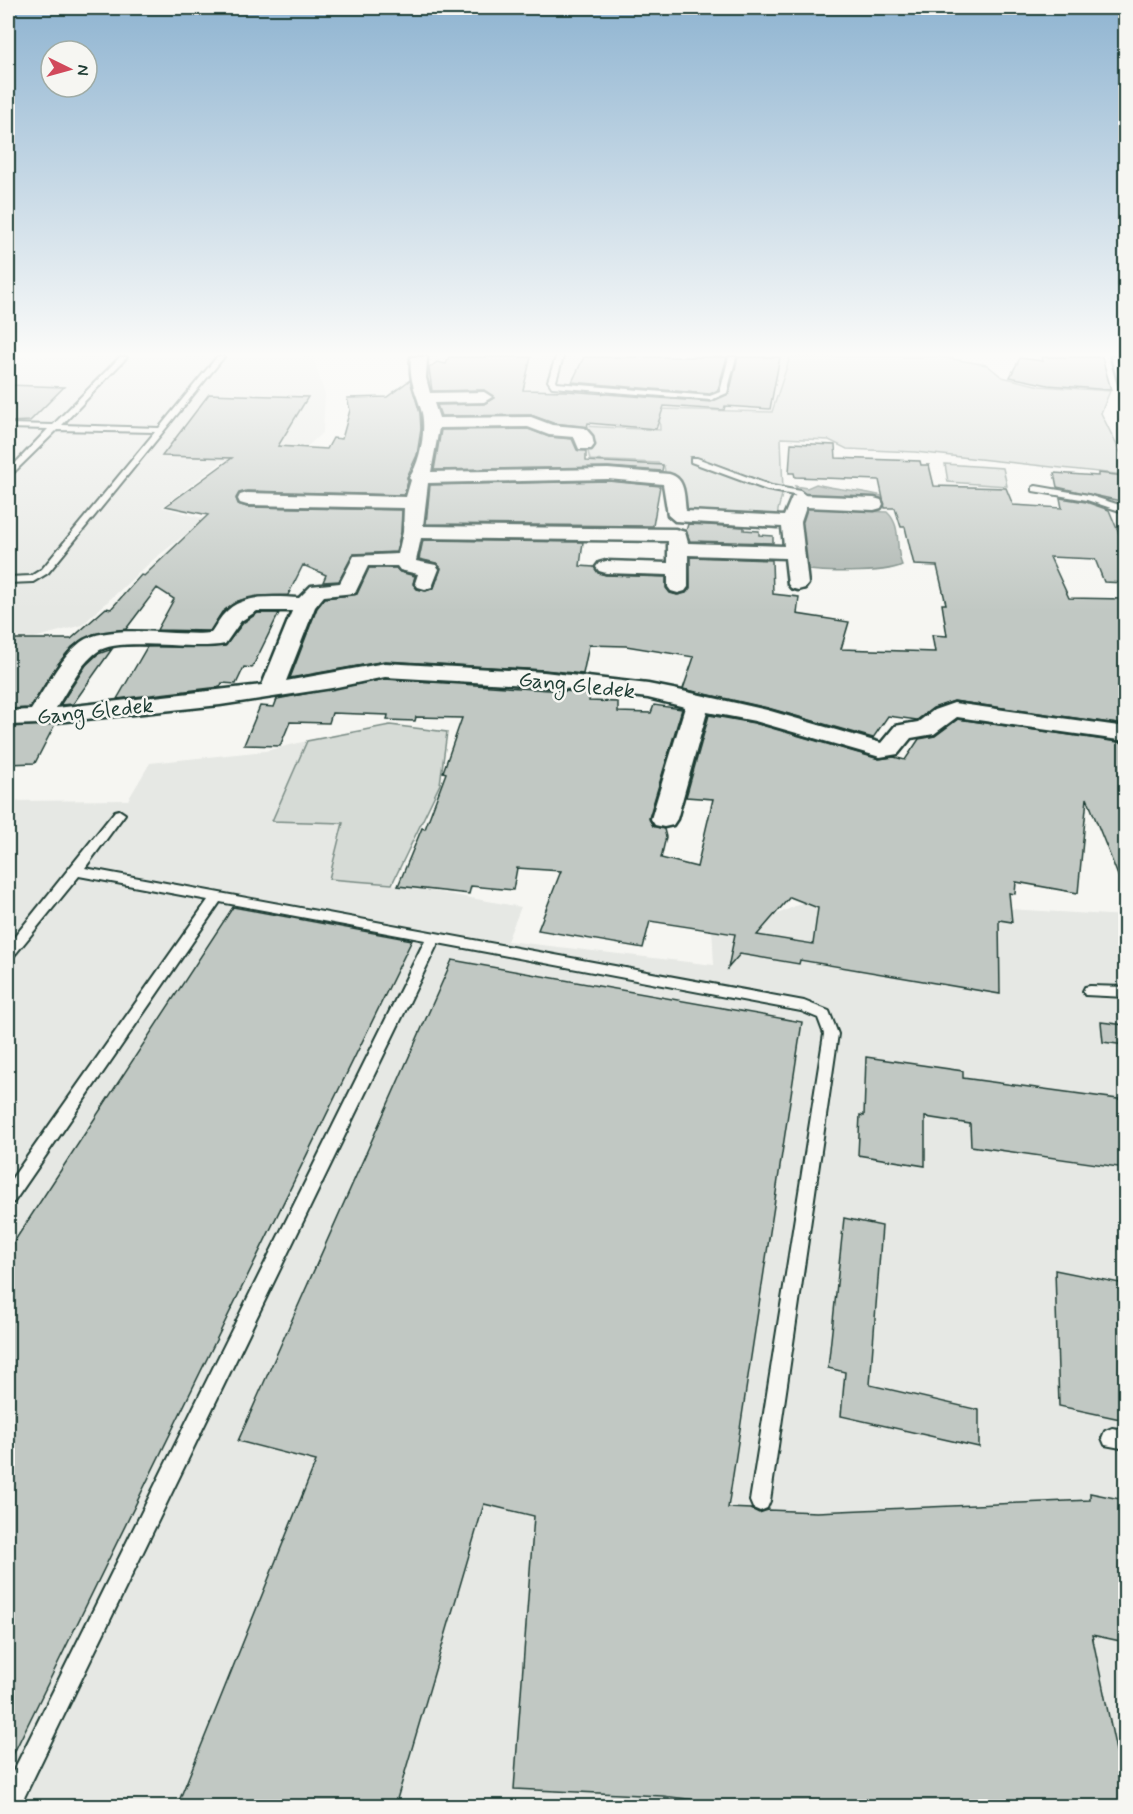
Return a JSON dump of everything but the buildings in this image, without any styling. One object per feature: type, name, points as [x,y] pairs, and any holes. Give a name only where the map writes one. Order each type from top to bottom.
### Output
[{"type":"street","points":[[425,583],[429,569],[407,566],[406,560],[413,532],[418,478],[429,442]]},
{"type":"street","points":[[418,478],[608,474],[669,479],[672,481],[677,515],[682,517],[791,522]]},
{"type":"street","points":[[247,500],[414,503]]},
{"type":"street","points":[[798,584],[791,522],[796,504],[806,500],[874,504]]},
{"type":"street","points":[[413,532],[675,534],[678,536],[678,568]]},
{"type":"street","points":[[606,567],[678,568],[793,552]]},
{"type":"street","points":[[271,691],[305,605],[318,590],[348,589],[361,560],[406,560]]},
{"type":"street","points":[[38,717],[83,654],[93,644],[127,639],[212,640],[222,635],[232,617],[242,608],[257,605],[305,605]]},
{"type":"street","name":"Gang Gledek","points":[[8,718],[38,717],[220,698],[386,670],[413,670],[621,687],[759,715],[880,750],[889,749],[904,731],[925,729],[942,715],[954,710],[1125,734]]},
{"type":"street","points":[[664,819],[698,704]]},
{"type":"lane","points":[[8,475],[41,442]]},
{"type":"lane","points":[[8,580],[39,577],[150,442]]},
{"type":"lane","points":[[694,460],[770,488],[797,493],[806,500]]},
{"type":"lane","points":[[1036,489],[1088,498],[1125,510]]},
{"type":"lane","points":[[8,954],[119,814]]},
{"type":"lane","points":[[76,871],[804,1006],[824,1016],[831,1034],[760,1500]]},
{"type":"lane","points":[[8,1197],[218,897]]},
{"type":"lane","points":[[8,1806],[434,936]]},
{"type":"lane","points":[[1090,991],[1125,992]]},
{"type":"shaded area","points":[[8,442],[313,442],[284,468],[223,461],[162,507],[205,519],[154,559],[82,625],[34,638],[8,637]]},
{"type":"shaded area","points":[[586,442],[781,442],[783,491],[778,510],[777,529],[673,518],[664,466],[658,463],[590,460]]},
{"type":"shaded area","points":[[832,442],[1115,442],[1125,462],[1125,475],[915,452],[847,449]]},
{"type":"shaded area","points":[[945,464],[1003,468],[1007,486],[948,482]]},
{"type":"shaded area","points":[[816,484],[885,497],[881,503],[807,499],[795,486],[807,488]]},
{"type":"shaded area","points":[[802,508],[887,512],[897,531],[902,565],[881,570],[851,572],[798,568],[796,560]]},
{"type":"shaded area","points":[[390,725],[447,732],[440,784],[392,884],[329,879],[343,823],[272,821],[307,741]]},
{"type":"shaded area","points":[[307,741],[272,820],[343,823],[329,879],[392,884],[521,907],[507,941],[714,965],[712,927],[771,917],[815,897],[1125,916],[1125,1806],[8,1806],[8,801],[128,800],[150,763],[265,751]]}]
